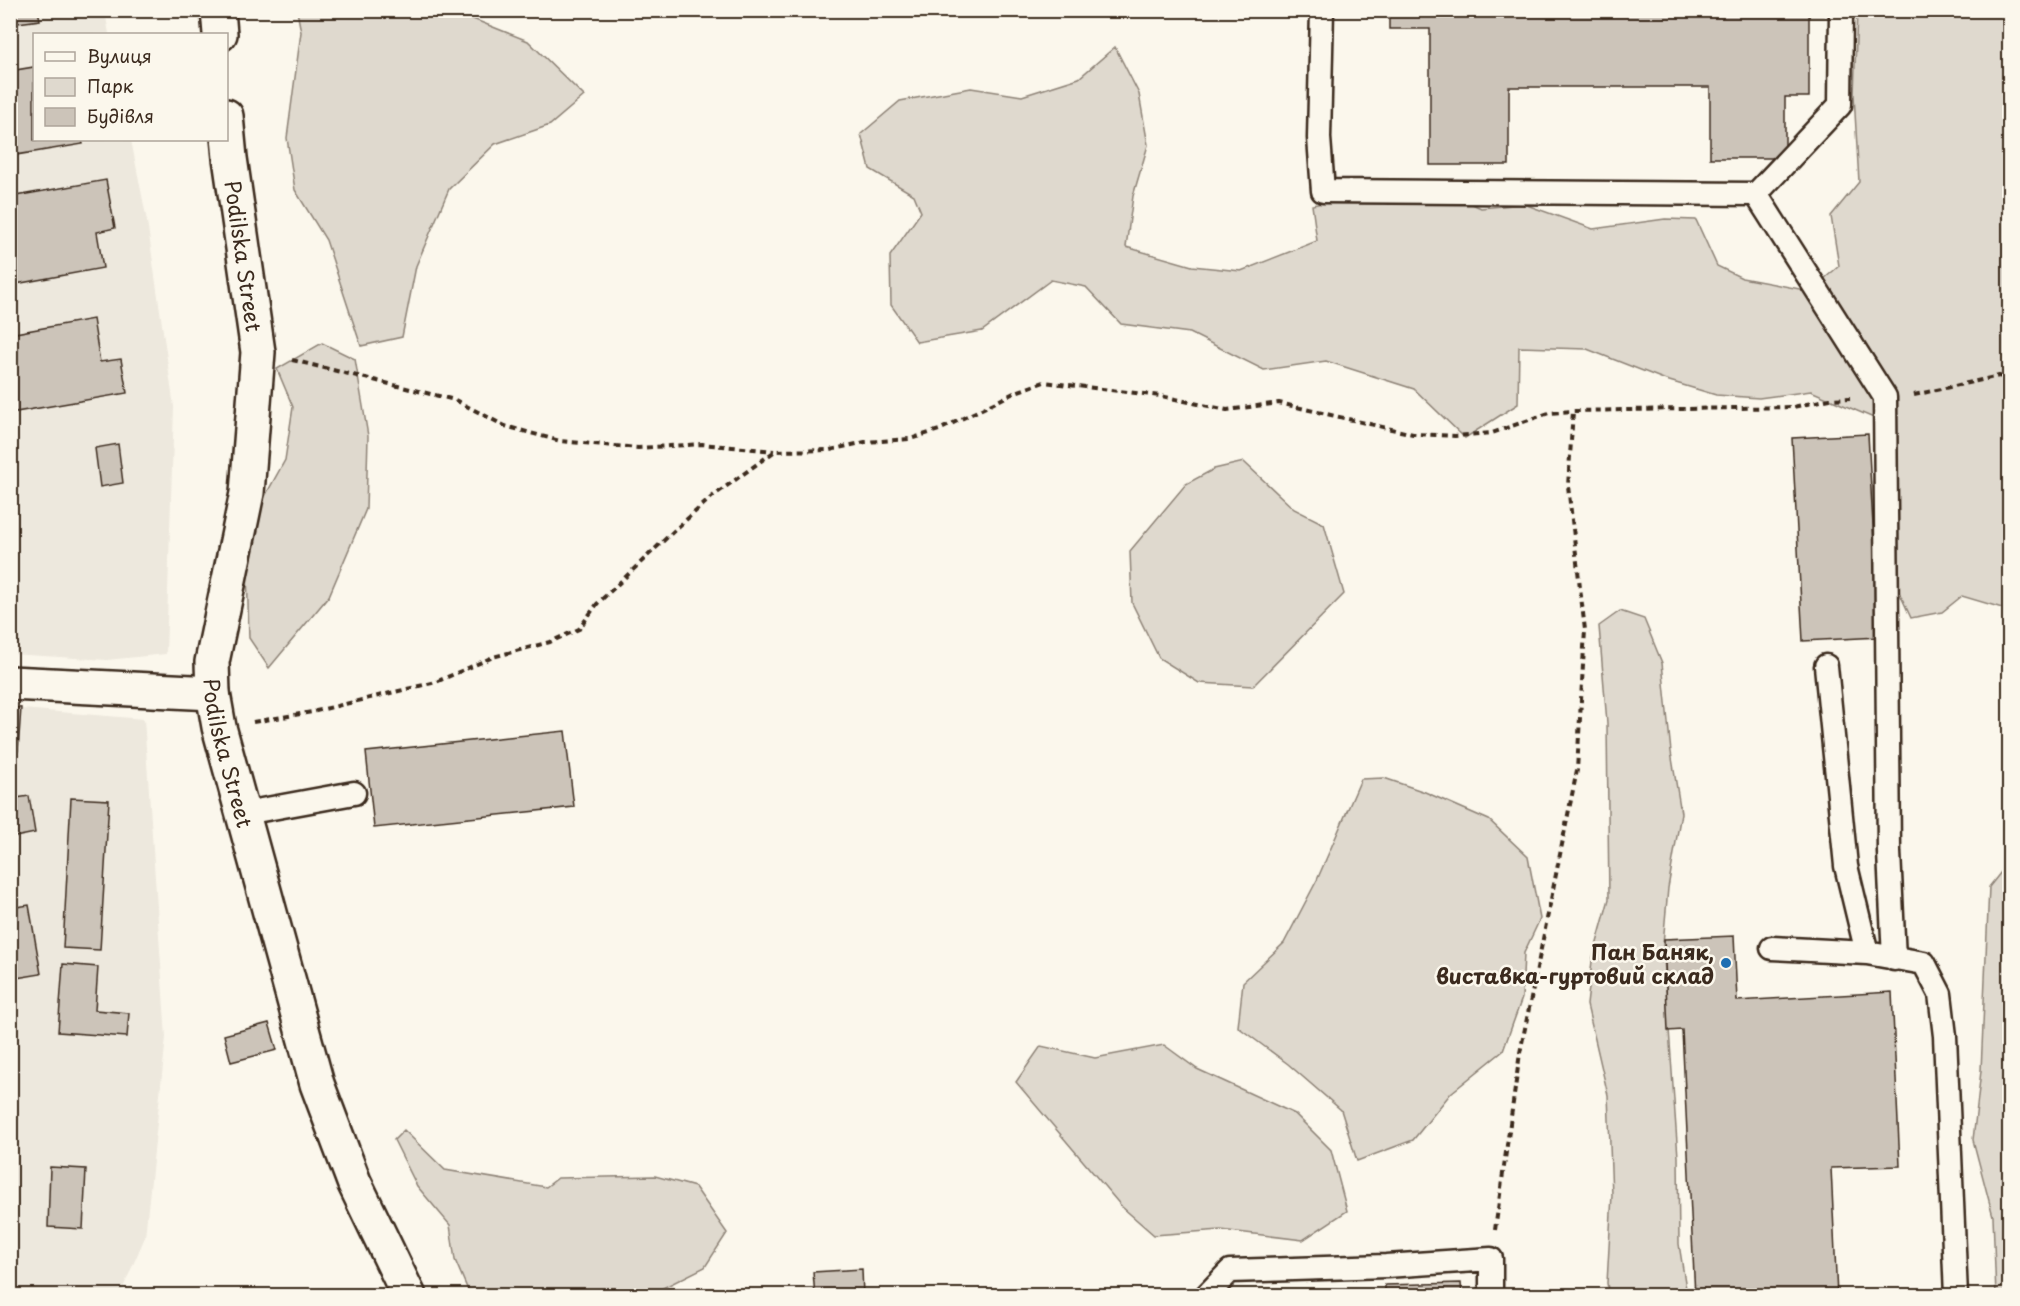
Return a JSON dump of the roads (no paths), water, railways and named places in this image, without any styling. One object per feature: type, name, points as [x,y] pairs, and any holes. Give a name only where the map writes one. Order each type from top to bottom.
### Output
[{"type":"street","points":[[218,10],[220,33]]},
{"type":"street","name":"Podilska Street","points":[[228,137],[258,352],[247,493],[212,662],[213,693],[219,728],[245,813],[317,1084],[354,1182],[409,1296]]},
{"type":"street","points":[[10,683],[213,693]]},
{"type":"lane","points":[[1322,10],[1319,138],[1323,191],[1756,194],[1840,105],[1842,10]]},
{"type":"lane","points":[[1756,194],[1885,397],[1888,852],[1894,959]]},
{"type":"lane","points":[[1826,666],[1846,866],[1867,953]]},
{"type":"lane","points":[[245,813],[354,794]]},
{"type":"lane","points":[[1772,948],[1867,953],[1924,963],[1940,994],[1945,1036],[1956,1296]]},
{"type":"lane","points":[[1206,1296],[1230,1271],[1386,1266],[1491,1259],[1491,1296]]},
{"type":"place","name":"Пан Баняк, виставка-гуртовий склад","points":[[1726,963]]}]
